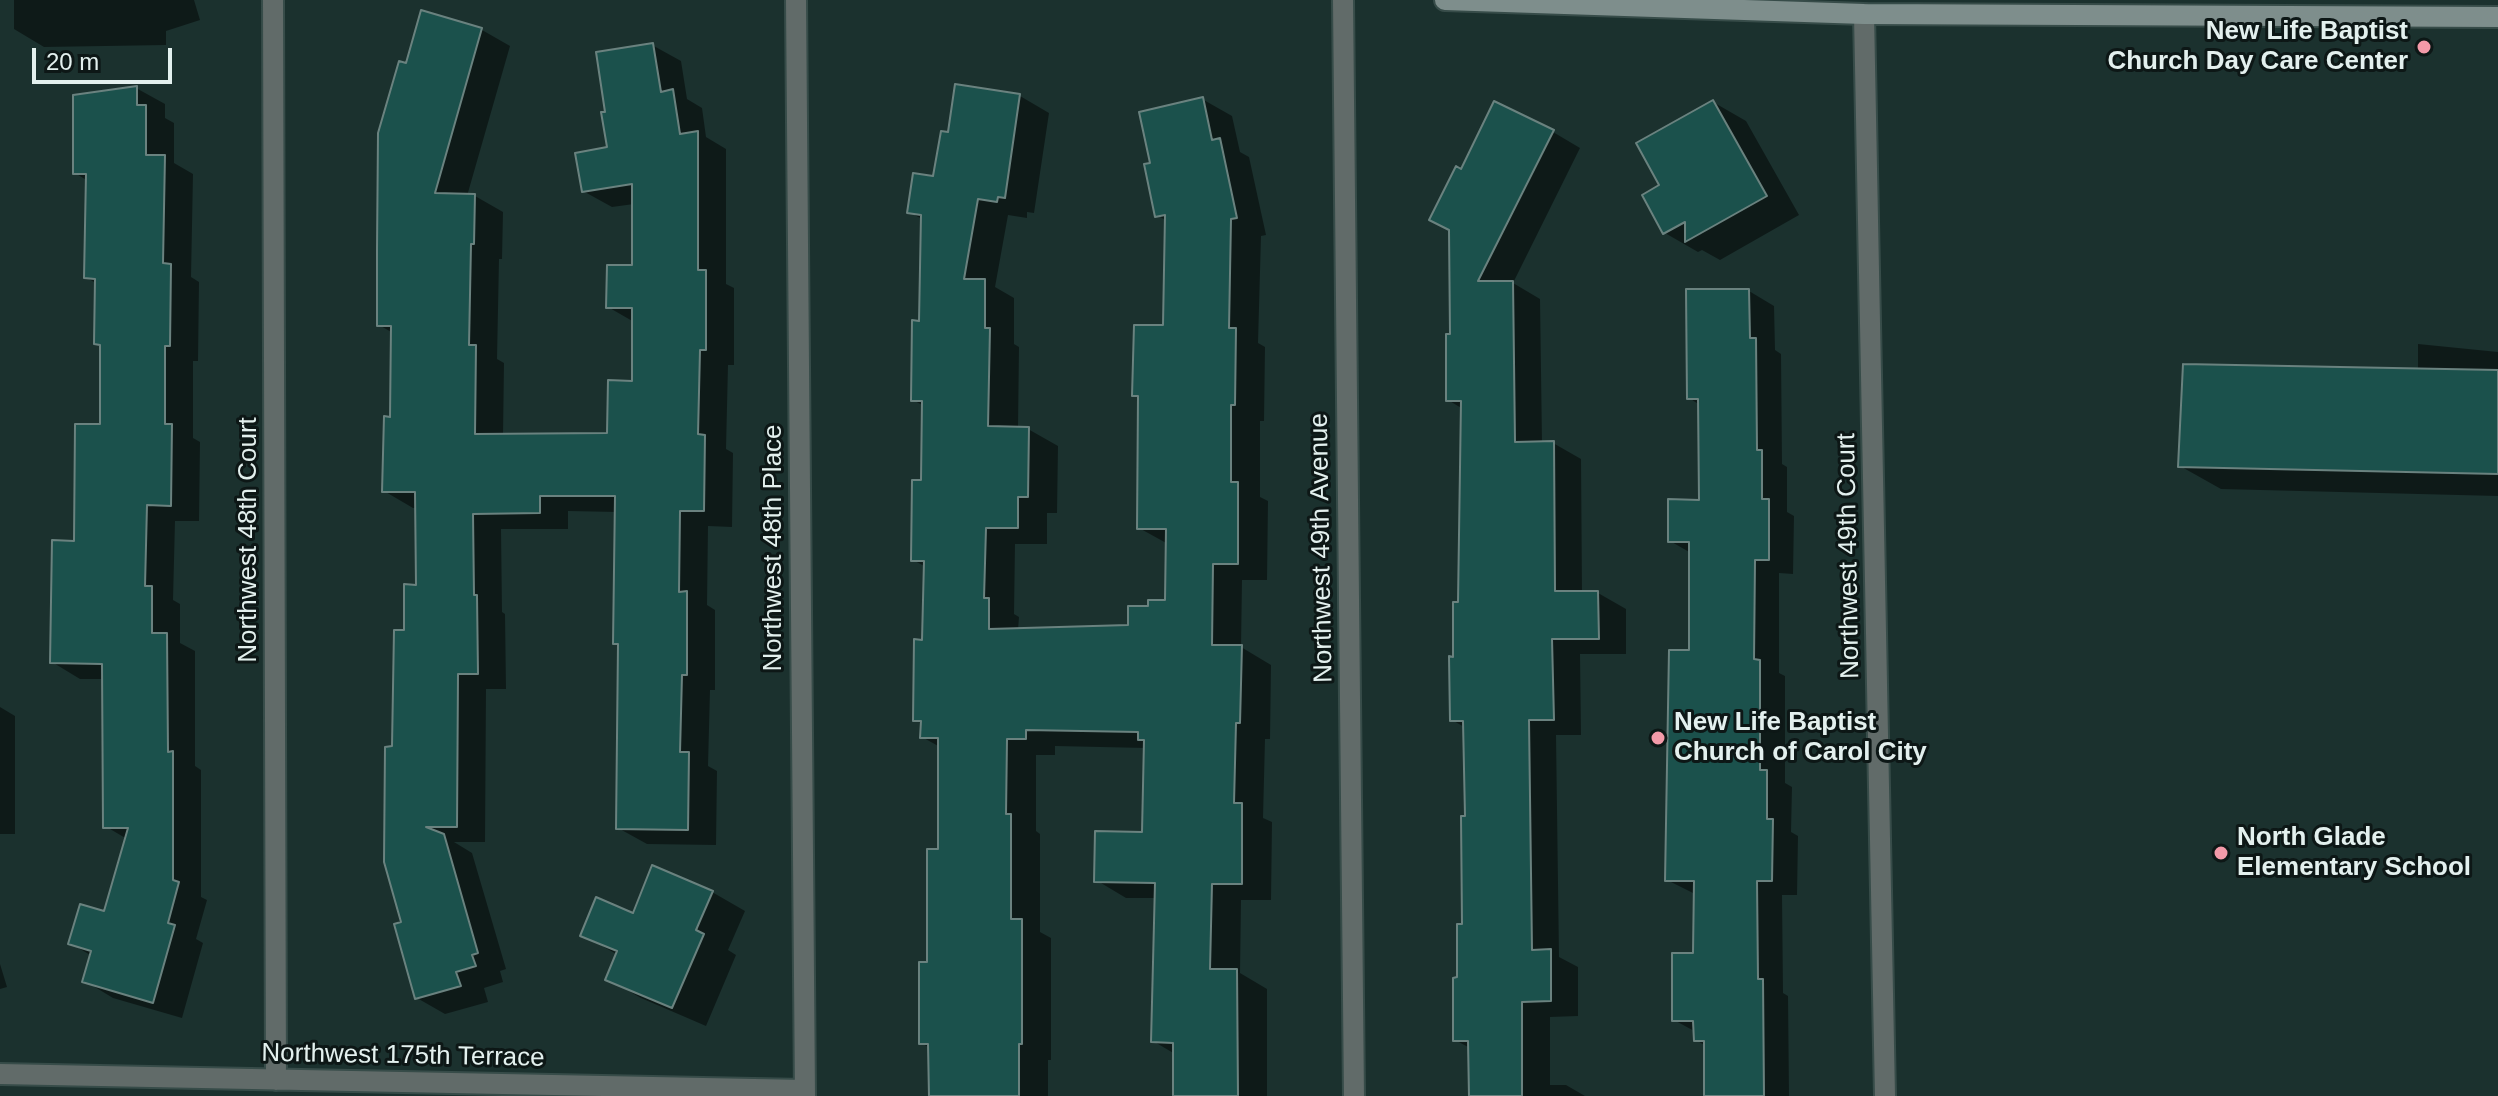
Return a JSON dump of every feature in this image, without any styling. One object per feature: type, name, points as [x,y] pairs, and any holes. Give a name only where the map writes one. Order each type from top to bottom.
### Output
[{"type":"street","name":"Northwest 48th Court","points":[[273,0],[276,1080]]},
{"type":"street","name":"Northwest 48th Place","points":[[796,0],[804,1093]]},
{"type":"street","name":"Northwest 49th Avenue","points":[[1343,0],[1354,1096]]},
{"type":"street","points":[[1445,0],[1864,14],[2498,17]]},
{"type":"street","name":"Northwest 49th Court","points":[[1864,14],[1885,1096]]},
{"type":"street","name":"Northwest 175th Terrace","points":[[0,1074],[804,1093]]},
{"type":"building","points":[[421,10],[482,28],[435,193],[475,194],[469,345],[476,345],[475,434],[607,433],[608,380],[632,381],[632,308],[606,308],[607,265],[632,265],[632,184],[582,192],[575,153],[607,147],[596,52],[653,43],[661,92],[673,89],[680,134],[698,131],[698,270],[706,270],[706,350],[700,350],[698,434],[705,435],[704,511],[680,511],[679,592],[687,591],[687,675],[682,675],[680,752],[689,752],[688,830],[616,829],[618,644],[613,644],[615,496],[540,496],[540,513],[473,514],[478,674],[458,674],[457,827],[426,827],[444,834],[478,953],[472,955],[476,966],[456,972],[461,986],[415,999],[394,924],[401,922],[384,862],[385,747],[392,746],[394,630],[404,630],[404,584],[416,585],[415,492],[382,492],[384,416],[390,417],[391,326],[377,326],[377,250],[378,133],[399,61],[406,63]]},
{"type":"building","points":[[955,84],[1020,94],[1005,198],[998,197],[997,202],[978,199],[964,279],[985,279],[985,328],[990,328],[988,426],[1029,427],[1028,497],[1018,497],[1018,528],[986,528],[984,598],[989,598],[989,629],[1128,625],[1128,606],[1148,606],[1148,600],[1165,600],[1166,529],[1137,529],[1138,396],[1132,396],[1134,325],[1163,325],[1165,215],[1155,217],[1144,164],[1150,163],[1139,112],[1203,97],[1212,140],[1220,138],[1237,218],[1231,219],[1229,328],[1236,328],[1235,405],[1231,405],[1231,482],[1238,482],[1238,564],[1213,564],[1212,645],[1242,645],[1234,803],[1242,803],[1242,884],[1212,884],[1210,969],[1237,969],[1238,1096],[1173,1096],[1173,1043],[1151,1042],[1155,883],[1094,882],[1095,831],[1142,832],[1144,740],[1138,740],[1138,732],[1026,730],[1026,739],[1007,739],[1006,814],[1011,814],[1011,919],[1022,919],[1019,1096],[929,1096],[928,1044],[919,1044],[919,962],[927,962],[927,849],[938,849],[938,738],[920,738],[921,721],[913,721],[914,639],[922,640],[924,561],[911,561],[912,480],[921,480],[922,401],[911,401],[912,320],[919,321],[921,215],[907,213],[913,173],[933,176],[941,131],[948,132]]},
{"type":"building","points":[[137,86],[137,105],[146,105],[146,155],[165,155],[163,263],[171,264],[170,346],[165,346],[165,424],[172,424],[171,506],[147,505],[145,586],[152,586],[152,633],[167,633],[168,752],[173,751],[173,880],[179,882],[168,923],[175,925],[153,1003],[82,982],[91,951],[68,944],[80,904],[104,911],[128,828],[103,828],[102,664],[50,663],[52,540],[74,541],[75,424],[100,424],[100,345],[94,344],[95,279],[84,278],[86,174],[73,174],[73,95]]},
{"type":"building","points":[[1713,100],[1767,196],[1685,242],[1685,222],[1663,234],[1642,195],[1659,185],[1636,143]]},
{"type":"building","points":[[1494,101],[1554,130],[1478,281],[1513,281],[1515,442],[1554,441],[1555,591],[1598,591],[1599,639],[1552,639],[1554,720],[1529,720],[1532,950],[1551,949],[1551,1001],[1522,1002],[1522,1096],[1469,1096],[1468,1041],[1453,1041],[1457,924],[1462,924],[1461,816],[1465,816],[1463,721],[1450,721],[1449,656],[1453,657],[1453,602],[1458,602],[1461,401],[1446,401],[1446,334],[1450,334],[1449,230],[1429,220],[1456,166],[1461,169]]},
{"type":"building","points":[[1686,289],[1749,289],[1750,338],[1756,338],[1757,450],[1762,450],[1762,499],[1769,499],[1769,560],[1755,560],[1754,659],[1760,660],[1760,770],[1767,770],[1767,819],[1773,819],[1772,881],[1757,881],[1758,979],[1763,979],[1764,1096],[1704,1096],[1704,1041],[1694,1041],[1693,1021],[1672,1021],[1672,953],[1693,953],[1694,881],[1665,881],[1669,650],[1689,650],[1689,542],[1668,542],[1668,499],[1699,500],[1698,399],[1687,399]]},
{"type":"building","points":[[2183,364],[2498,370],[2498,474],[2178,467]]},
{"type":"building","points":[[652,865],[713,891],[696,930],[704,934],[672,1008],[605,980],[617,951],[580,936],[596,897],[633,913]]},
{"type":"place","name":"New Life Baptist Church Day Care Center","points":[[2424,47]]},
{"type":"place","name":"New Life Baptist Church of Carol City","points":[[1658,738]]},
{"type":"place","name":"North Glade Elementary School","points":[[2221,853]]}]
